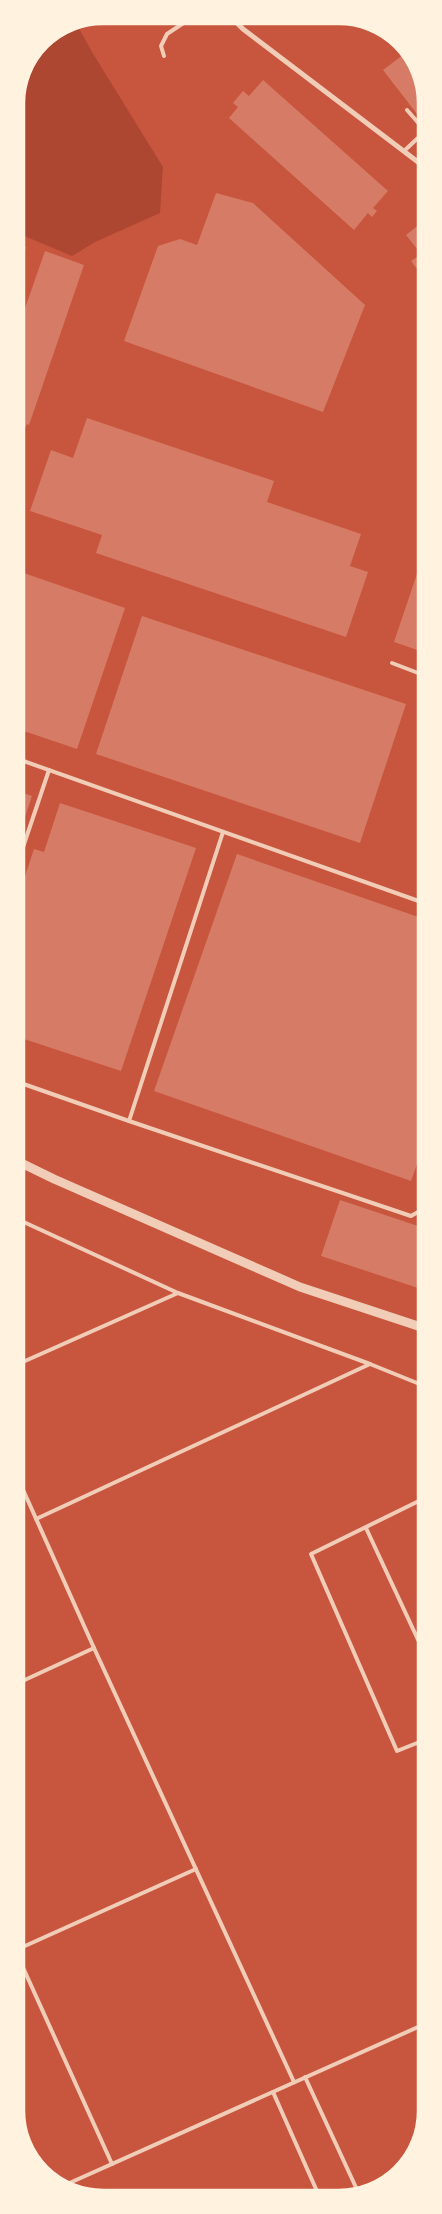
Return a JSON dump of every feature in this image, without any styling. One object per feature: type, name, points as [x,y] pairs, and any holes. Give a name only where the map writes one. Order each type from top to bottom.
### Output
[{"type":"street","points":[[238,24],[418,162]]},
{"type":"street","points":[[24,1164],[54,1180],[300,1287],[418,1326]]},
{"type":"lane","points":[[164,56],[161,46],[167,34],[182,24]]},
{"type":"lane","points":[[407,110],[418,123]]},
{"type":"lane","points":[[404,151],[418,138]]},
{"type":"lane","points":[[392,663],[418,673]]},
{"type":"lane","points":[[24,761],[418,901]]},
{"type":"lane","points":[[24,844],[49,770]]},
{"type":"lane","points":[[129,1121],[223,832]]},
{"type":"lane","points":[[24,1084],[411,1216],[418,1212]]},
{"type":"lane","points":[[24,1222],[178,1293],[418,1383]]},
{"type":"lane","points":[[24,1361],[178,1293]]},
{"type":"lane","points":[[36,1519],[370,1364]]},
{"type":"lane","points":[[24,1492],[294,2082]]},
{"type":"lane","points":[[418,1502],[311,1554],[397,1751],[418,1743]]},
{"type":"lane","points":[[366,1528],[418,1640]]},
{"type":"lane","points":[[24,1680],[94,1648]]},
{"type":"lane","points":[[24,1947],[196,1869]]},
{"type":"lane","points":[[24,1969],[112,2164]]},
{"type":"lane","points":[[71,2183],[418,2027]]},
{"type":"lane","points":[[306,2077],[356,2188]]},
{"type":"lane","points":[[273,2092],[316,2190]]},
{"type":"shaded area","points":[[79,28],[163,167],[160,213],[95,242],[72,256],[24,236],[24,97],[26,82],[40,55],[63,34]]},
{"type":"building","points":[[402,55],[414,77],[418,92],[417,114],[383,70]]},
{"type":"building","points":[[263,80],[388,191],[373,208],[377,211],[372,217],[368,213],[354,230],[229,118],[238,107],[233,103],[243,91],[249,96]]},
{"type":"building","points":[[216,193],[253,203],[365,305],[323,412],[124,341],[158,246],[180,239],[197,245]]},
{"type":"building","points":[[418,225],[418,250],[406,235]]},
{"type":"building","points":[[45,251],[84,265],[29,425],[27,424],[25,428],[24,428],[24,311]]},
{"type":"building","points":[[418,256],[418,270],[411,261]]},
{"type":"building","points":[[87,418],[274,481],[267,502],[361,534],[350,566],[368,572],[346,637],[96,553],[102,535],[30,511],[51,450],[73,458]]},
{"type":"building","points":[[418,571],[418,650],[394,642]]},
{"type":"building","points":[[24,573],[125,608],[77,749],[24,731]]},
{"type":"building","points":[[142,616],[406,704],[360,843],[96,754]]},
{"type":"building","points":[[24,793],[32,796],[24,820]]},
{"type":"building","points":[[60,803],[196,848],[121,1071],[24,1039],[24,879],[34,849],[44,852]]},
{"type":"building","points":[[237,854],[418,917],[418,1161],[411,1181],[154,1091]]},
{"type":"building","points":[[340,1200],[418,1226],[418,1288],[321,1256]]}]
